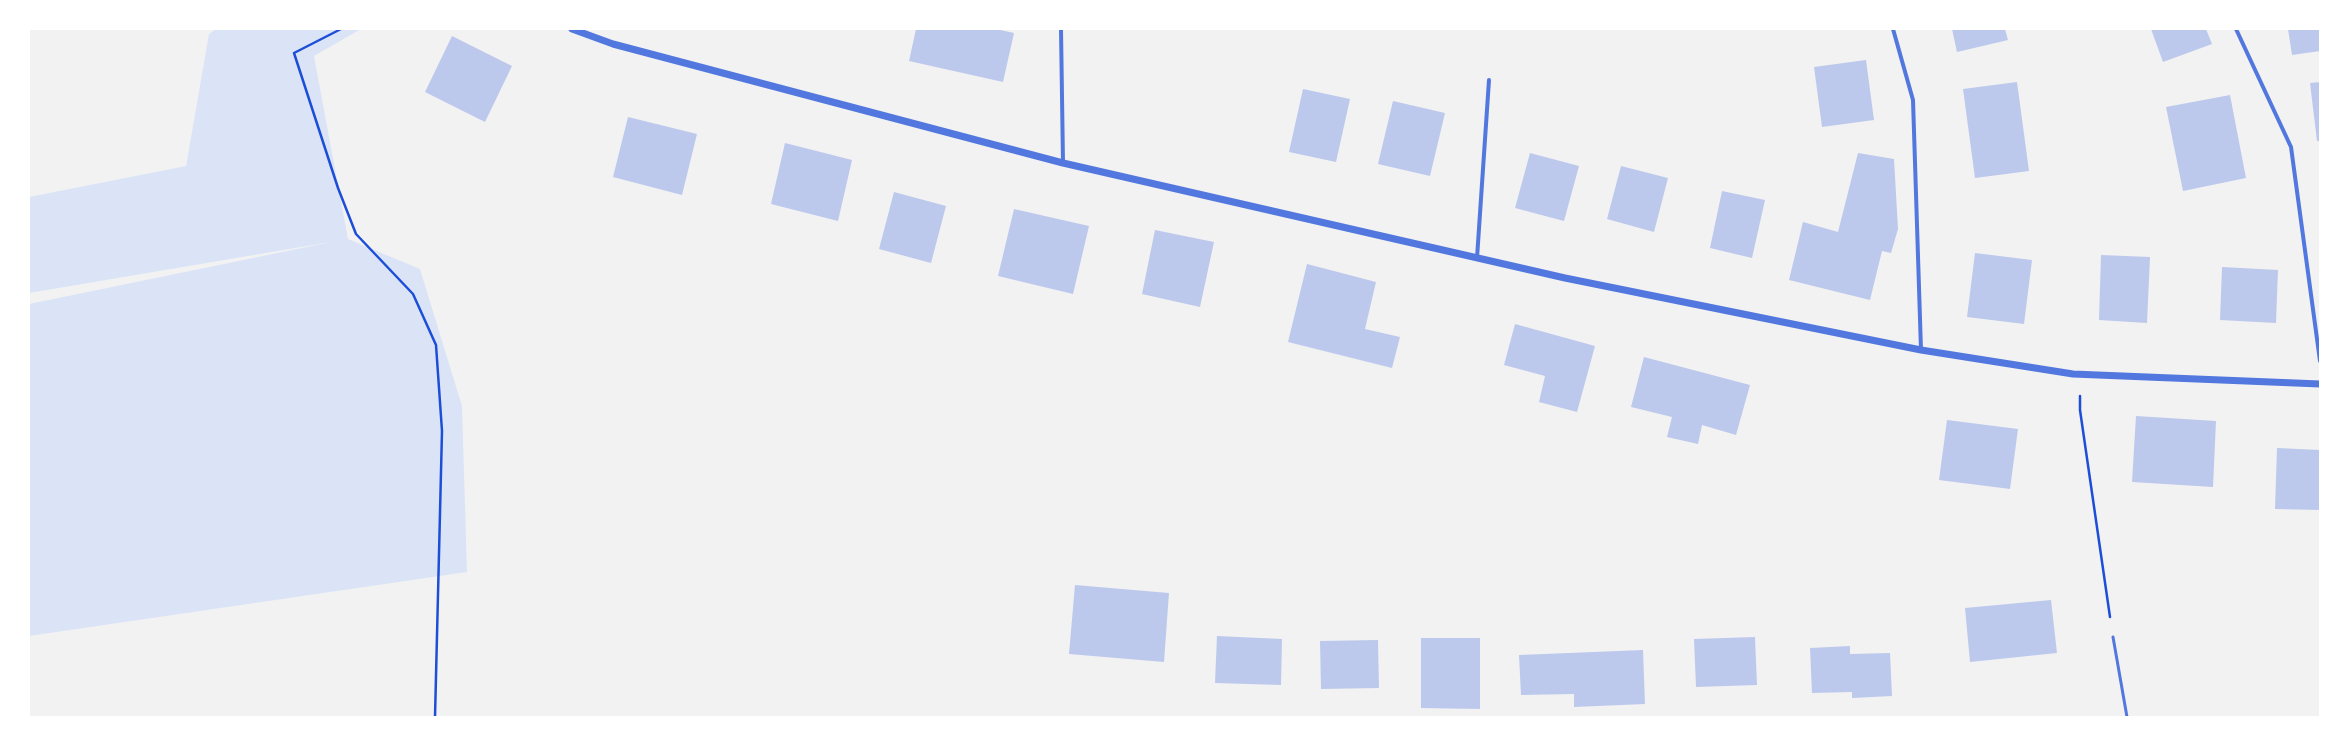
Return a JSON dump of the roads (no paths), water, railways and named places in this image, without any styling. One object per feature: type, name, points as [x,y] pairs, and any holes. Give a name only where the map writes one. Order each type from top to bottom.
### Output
[{"type":"street","points":[[572,29],[613,44],[1063,163],[1565,278],[1921,350],[2080,374],[2320,384]]},
{"type":"street","points":[[1061,29],[1063,163]]},
{"type":"street","points":[[1893,29],[1913,100],[1921,350]]},
{"type":"street","points":[[2236,29],[2291,147],[2320,361]]},
{"type":"street","points":[[1476,258],[1489,80]]},
{"type":"lane","points":[[2113,637],[2127,717]]}]
